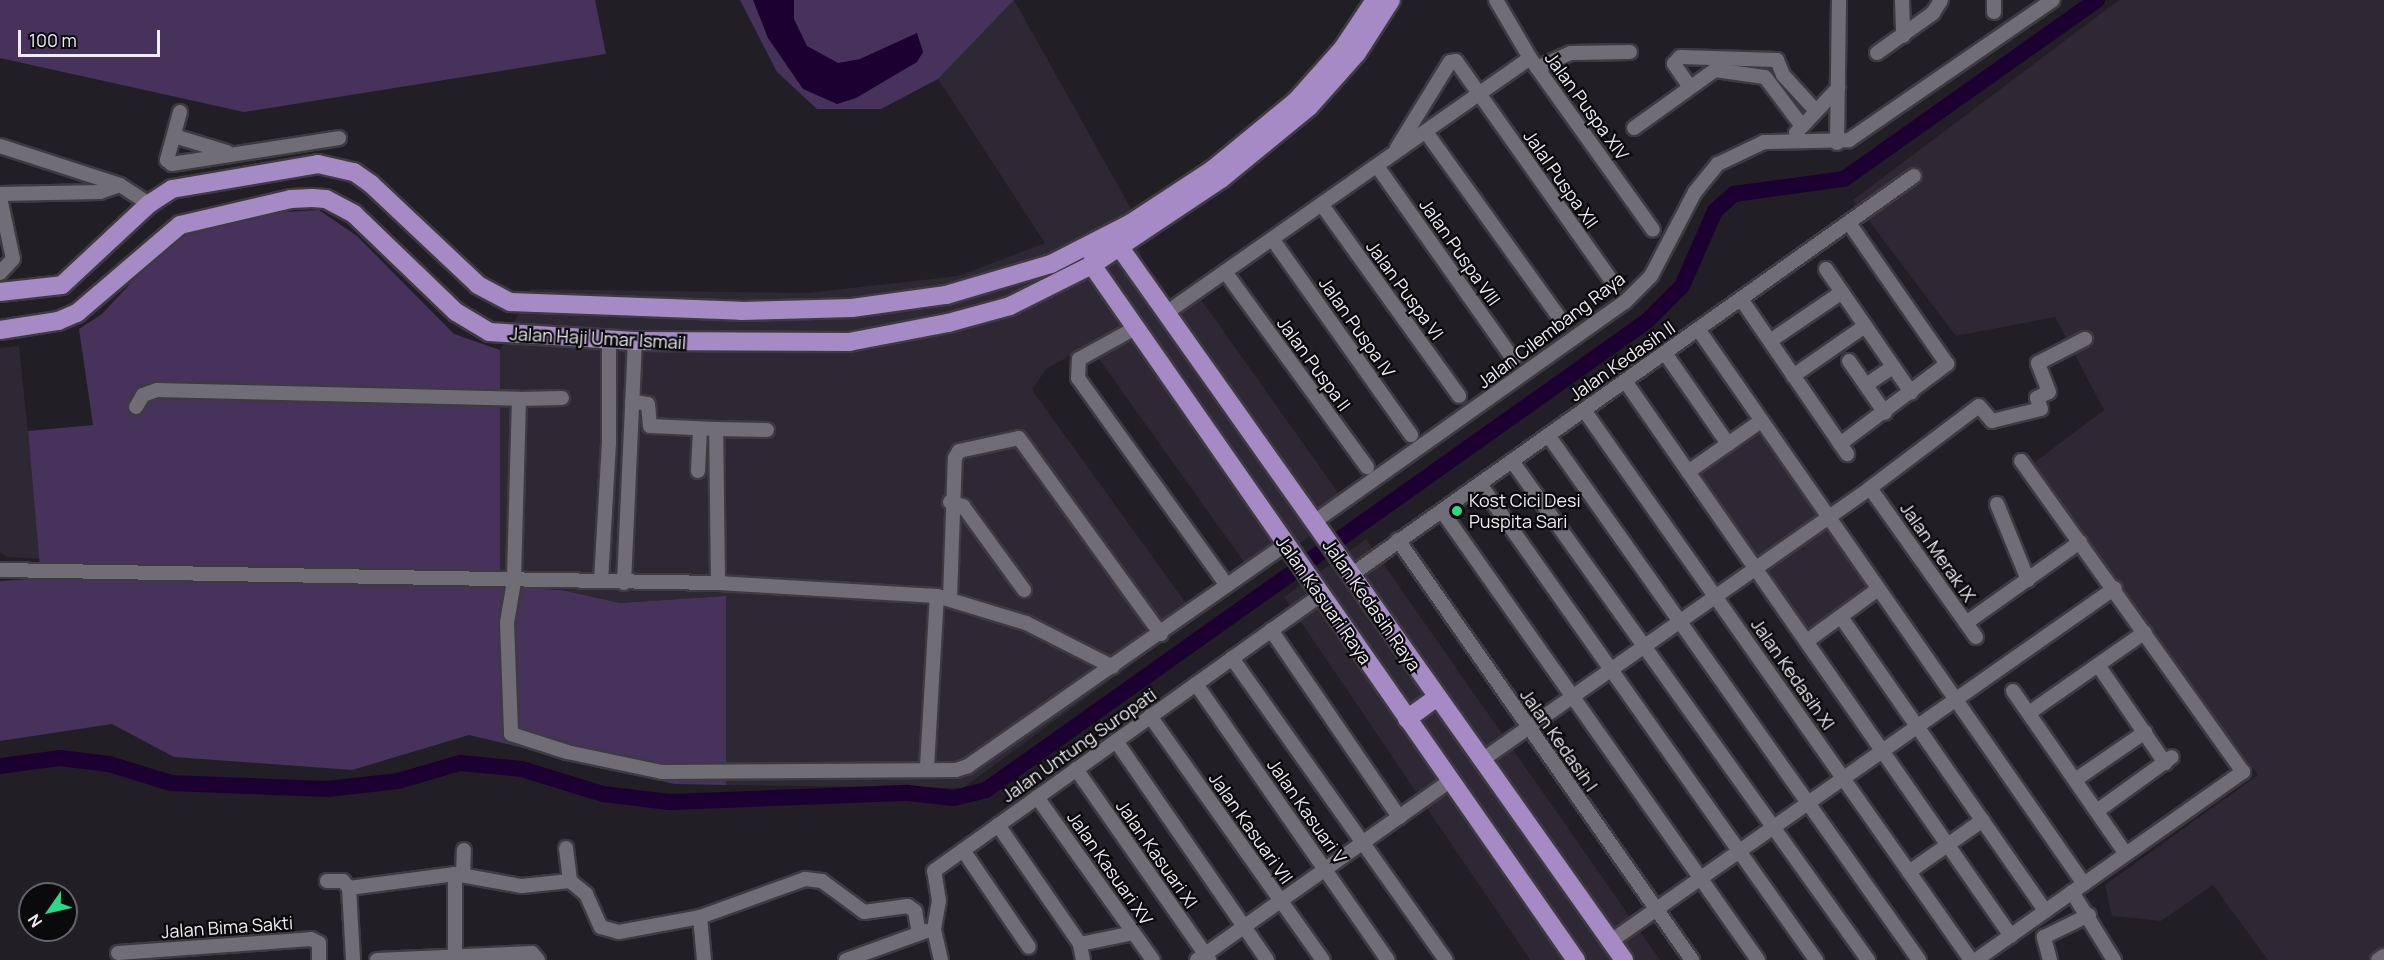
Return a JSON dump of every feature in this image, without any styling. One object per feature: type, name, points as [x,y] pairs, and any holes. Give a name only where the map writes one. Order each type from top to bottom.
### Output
[{"type":"main road","points":[[1112,240],[1212,170],[1296,101],[1343,48],[1375,0]]},
{"type":"main road","points":[[1112,240],[1221,179],[1309,107],[1357,53],[1390,0]]},
{"type":"main road","name":"Jalan Haji Umar Ismail","points":[[0,292],[62,285],[149,204],[191,183],[318,164],[354,172],[492,296],[528,304],[741,311],[902,303],[1006,280],[1112,240]]},
{"type":"main road","name":"Jalan Haji Umar Ismail","points":[[0,330],[58,321],[77,313],[180,225],[291,199],[326,199],[354,214],[456,312],[489,332],[635,342],[849,342],[948,323],[1010,306],[1092,265],[1112,240]]},
{"type":"main road","name":"Jalan Kedasih Raya","points":[[1112,240],[1624,960]]},
{"type":"main road","name":"Jalan Kasuari Raya","points":[[1092,265],[1576,960]]},
{"type":"main road","points":[[1118,303],[1124,287],[1146,285]]},
{"type":"main road","points":[[1407,718],[1437,697]]},
{"type":"street","name":"Jalan Puspa XIV","points":[[1496,0],[1534,63],[1653,230]]},
{"type":"street","points":[[1838,143],[1839,0]]},
{"type":"street","points":[[1902,0],[1903,36]]},
{"type":"street","points":[[1877,53],[1933,13],[1941,0]]},
{"type":"street","name":"Jalan Cilembang Raya","points":[[1316,525],[1625,302],[1651,276],[1695,192],[1718,164],[1744,149],[1789,141],[1838,143],[1861,134],[2054,0]]},
{"type":"street","points":[[1166,313],[1229,277],[1273,240],[1479,94],[1534,63],[1571,53],[1630,52]]},
{"type":"street","points":[[1689,86],[1674,64],[1680,57],[1778,60],[1783,75],[1816,111]]},
{"type":"street","name":"Jalal Puspa XII","points":[[1393,155],[1450,62],[1460,64],[1614,285]]},
{"type":"street","points":[[1634,128],[1714,70],[1752,73],[1771,84],[1802,126]]},
{"type":"street","points":[[1771,84],[1783,75]]},
{"type":"street","points":[[1789,141],[1838,88]]},
{"type":"street","points":[[180,112],[167,160],[186,162],[229,153],[339,138]]},
{"type":"street","points":[[1426,132],[1562,321]]},
{"type":"street","points":[[174,136],[229,153]]},
{"type":"street","points":[[0,146],[120,185],[149,204]]},
{"type":"street","points":[[186,162],[191,183]]},
{"type":"street","name":"Jalan Puspa VIII","points":[[1377,166],[1514,360]]},
{"type":"street","name":"Jalan Kedasih II","points":[[1349,572],[1442,511],[1914,176]]},
{"type":"street","points":[[0,273],[13,259],[0,196],[100,192],[120,185]]},
{"type":"street","name":"Jalan Puspa VI","points":[[1322,205],[1459,396]]},
{"type":"street","points":[[1741,299],[1844,449],[1947,364],[1849,223]]},
{"type":"street","name":"Jalan Puspa IV","points":[[1273,240],[1412,435]]},
{"type":"street","points":[[1826,269],[1911,392]]},
{"type":"street","name":"Jalan Puspa II","points":[[1229,277],[1367,467]]},
{"type":"street","points":[[1770,341],[1842,292]]},
{"type":"street","points":[[1793,376],[1865,326]]},
{"type":"street","points":[[1135,328],[1079,359],[1078,378],[1227,585]]},
{"type":"street","points":[[1698,329],[1955,700],[2078,888],[2089,915],[2114,960]]},
{"type":"street","points":[[1482,760],[1829,518],[1979,406],[1992,421],[2041,409],[2037,398],[2049,392],[2038,363],[2085,339]]},
{"type":"street","points":[[601,581],[609,444],[609,340]]},
{"type":"street","points":[[624,583],[635,342]]},
{"type":"street","points":[[1665,353],[1728,444]]},
{"type":"street","points":[[1849,362],[1885,413]]},
{"type":"street","points":[[1866,386],[1893,367]]},
{"type":"street","points":[[1625,381],[2011,936]]},
{"type":"street","points":[[136,407],[142,396],[157,390],[519,399],[562,398]]},
{"type":"street","points":[[519,399],[514,580],[506,659],[511,734],[520,739],[662,772],[927,767],[956,770],[980,759],[1113,668],[1227,585],[1288,547]]},
{"type":"street","points":[[632,400],[648,404],[650,426],[700,430],[767,430]]},
{"type":"street","name":"Jalan Kedasih XI","points":[[1584,410],[1971,960]]},
{"type":"street","points":[[1688,472],[1761,421]]},
{"type":"street","points":[[716,429],[718,583]]},
{"type":"street","points":[[698,471],[700,430]]},
{"type":"street","points":[[1548,435],[1919,960]]},
{"type":"street","points":[[927,767],[950,502],[960,451],[1023,439],[1161,634]]},
{"type":"street","points":[[1512,461],[1868,960]]},
{"type":"street","points":[[1976,960],[2243,772],[2115,588],[2021,461]]},
{"type":"street","points":[[1480,484],[1816,960]]},
{"type":"street","name":"Jalan Merak IX","points":[[1870,488],[1976,637]]},
{"type":"street","points":[[950,502],[963,506],[1024,590]]},
{"type":"street","points":[[1997,504],[2028,580]]},
{"type":"street","points":[[1442,511],[1571,698],[1758,960]]},
{"type":"street","name":"Jalan Kedasih I","points":[[1398,540],[1692,960]]},
{"type":"street","points":[[1966,623],[2080,542]]},
{"type":"street","points":[[0,570],[718,583],[943,597],[1026,622],[1113,668]]},
{"type":"street","points":[[1611,941],[2115,588]]},
{"type":"street","points":[[1807,641],[1878,589]]},
{"type":"street","name":"Jalan Untung Suropati","points":[[941,960],[934,929],[939,901],[934,871],[1271,630],[1319,592]]},
{"type":"street","points":[[1841,617],[2045,911]]},
{"type":"street","points":[[1271,630],[1399,817]]},
{"type":"street","points":[[2028,713],[2145,632]]},
{"type":"street","points":[[1232,658],[1446,960]]},
{"type":"street","points":[[2097,811],[2169,760],[2145,732],[2098,665]]},
{"type":"street","name":"Jalan Kasuari V","points":[[1196,684],[1388,960]]},
{"type":"street","points":[[2013,691],[2126,854]]},
{"type":"street","name":"Jalan Kasuari VII","points":[[1150,716],[1323,960]]},
{"type":"street","points":[[2075,780],[2145,732]]},
{"type":"street","points":[[1116,741],[1268,960]]},
{"type":"street","name":"Jalan Kasuari XI","points":[[1076,769],[1204,958]]},
{"type":"street","points":[[1204,958],[1244,927],[1450,781]]},
{"type":"street","name":"Jalan Kasuari XV","points":[[1037,797],[1152,960]]},
{"type":"street","points":[[1909,872],[1983,820]]},
{"type":"street","points":[[998,825],[1080,944],[1083,960]]},
{"type":"street","points":[[566,848],[570,881],[586,894],[593,915],[607,931],[700,917],[806,879],[822,881],[864,912],[908,906],[915,911],[919,934]]},
{"type":"street","points":[[455,956],[459,874],[464,850]]},
{"type":"street","points":[[963,850],[1029,947]]},
{"type":"street","points":[[349,888],[459,874],[522,886],[570,881]]},
{"type":"street","points":[[327,881],[343,881],[349,888],[353,960]]},
{"type":"street","points":[[2049,960],[2044,937],[2089,915]]},
{"type":"street","points":[[700,917],[704,960]]},
{"type":"street","points":[[846,960],[934,929]]},
{"type":"street","points":[[1080,944],[1133,933]]},
{"type":"street","name":"Jalan Bima Sakti","points":[[118,952],[311,939],[319,943],[320,960]]},
{"type":"street","points":[[377,960],[532,953],[538,960]]},
{"type":"street","points":[[2378,960],[2384,956]]},
{"type":"shaded area","points":[[0,0],[595,0],[606,54],[244,112],[0,58]]},
{"type":"shaded area","points":[[740,0],[1014,0],[938,79],[881,109],[817,109],[777,72]]},
{"type":"shaded area","points":[[753,0],[794,0],[794,19],[807,46],[838,63],[860,59],[917,33],[923,52],[917,62],[856,98],[837,104],[803,89],[768,38]]},
{"type":"shaded area","points":[[1014,0],[1130,207],[1143,267],[1166,301],[1192,287],[1349,508],[1254,576],[1089,345],[1046,369],[1032,390],[1196,617],[963,788],[726,785],[726,596],[620,603],[562,590],[500,588],[500,350],[531,289],[807,293],[958,276],[1045,243],[938,79]]},
{"type":"shaded area","points":[[2119,0],[2384,0],[2384,960],[2268,960],[2213,885],[2161,921],[2112,916],[2105,885],[2258,775],[2027,468],[2104,410],[2055,317],[1956,336],[1853,200]]},
{"type":"shaded area","points":[[319,210],[357,236],[454,334],[500,350],[500,587],[562,590],[620,603],[726,596],[726,785],[674,784],[469,735],[352,770],[174,757],[112,724],[0,741],[0,581],[41,578],[28,431],[93,425],[79,329],[102,314],[169,242],[213,216]]},
{"type":"shaded area","points":[[19,346],[41,559],[7,557],[0,552],[0,348]]},
{"type":"shaded area","points":[[1761,424],[1871,585],[1806,630],[1691,473]]},
{"type":"shaded area","points":[[1366,539],[1660,960],[1530,960],[1284,597]]},
{"type":"waterway","points":[[0,766],[60,758],[109,764],[171,783],[327,789],[398,781],[460,763],[522,769],[603,794],[670,802],[908,793],[954,798],[986,790],[1647,321],[1682,286],[1715,211],[1734,194],[1844,179],[2097,0]]},
{"type":"place","name":"Kost Cici Desi Puspita Sari","points":[[1457,511]]}]
